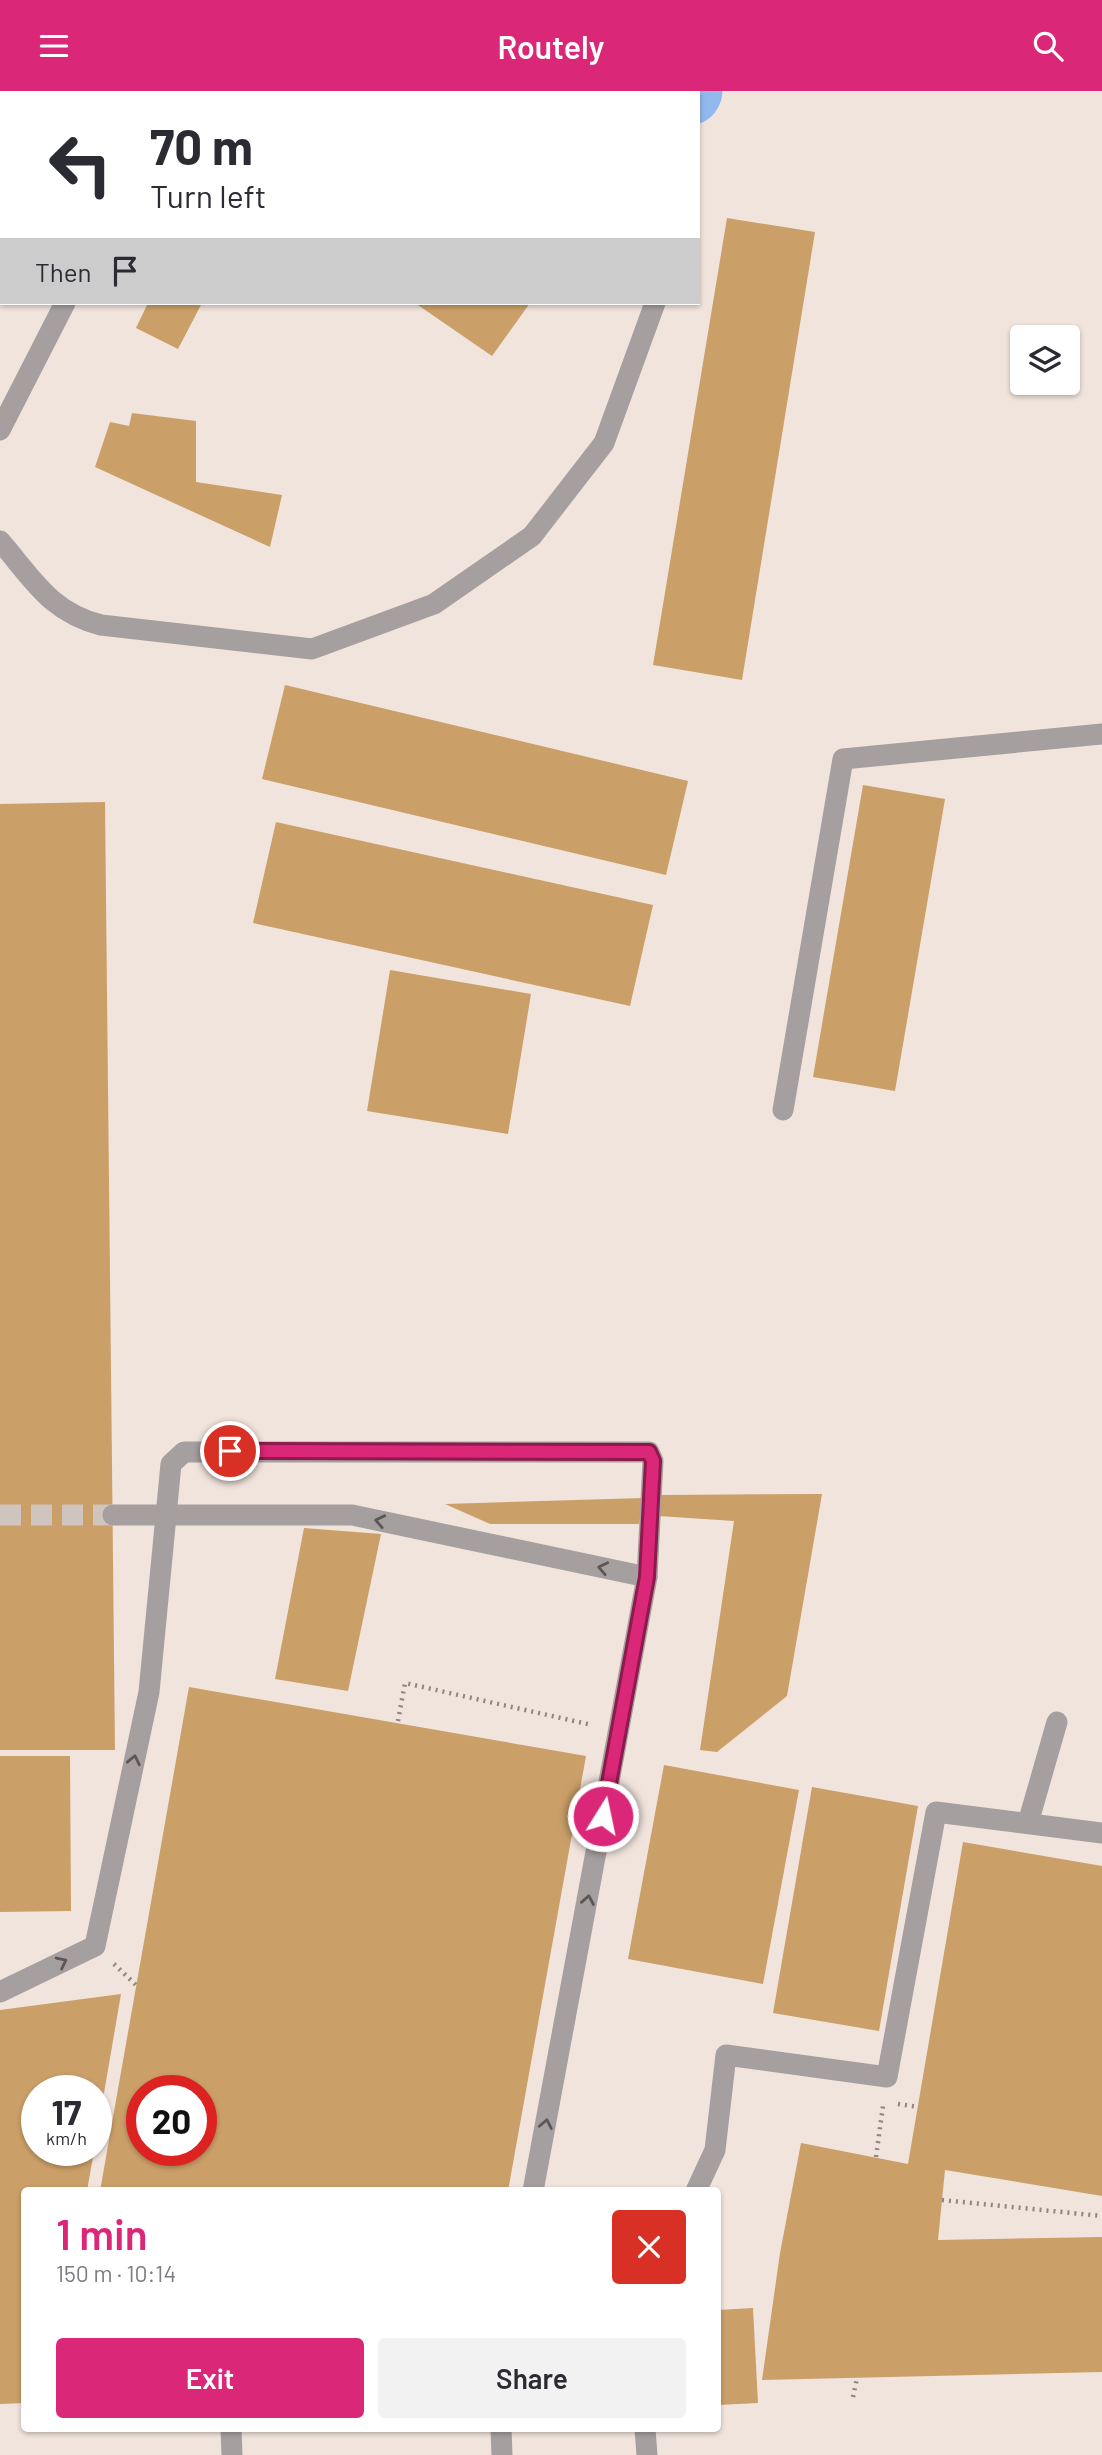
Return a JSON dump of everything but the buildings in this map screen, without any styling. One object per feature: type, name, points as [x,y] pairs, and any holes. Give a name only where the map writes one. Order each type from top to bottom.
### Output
[{"type":"street","points":[[0,430],[64,305]]},
{"type":"street","points":[[0,541],[54,604],[75,618],[101,625],[312,649],[434,604],[532,536],[604,443],[654,305]]},
{"type":"street","points":[[783,1110],[843,759],[1102,734]]},
{"type":"street","points":[[0,1992],[95,1946],[149,1692],[171,1464],[184,1453],[649,1452],[653,1461],[647,1577],[534,2187]]},
{"type":"street","points":[[113,1515],[352,1515],[647,1577]]},
{"type":"street","points":[[1028,1823],[1057,1722]]},
{"type":"street","points":[[698,2187],[715,2150],[726,2056],[887,2077],[936,1812],[1102,1833]]},
{"type":"street","points":[[231,2432],[232,2455]]},
{"type":"street","points":[[501,2432],[502,2455]]},
{"type":"street","points":[[645,2432],[647,2455]]},
{"type":"path","points":[[398,1721],[405,1683],[618,1731]]},
{"type":"path","points":[[876,2157],[887,2077]]},
{"type":"path","points":[[942,2200],[1102,2216]]},
{"type":"path","points":[[853,2396],[857,2378]]},
{"type":"tunnel","points":[[0,1515],[113,1515]]},
{"type":"route","points":[[230,1451],[649,1452],[653,1461],[647,1577],[603,1816]]}]
